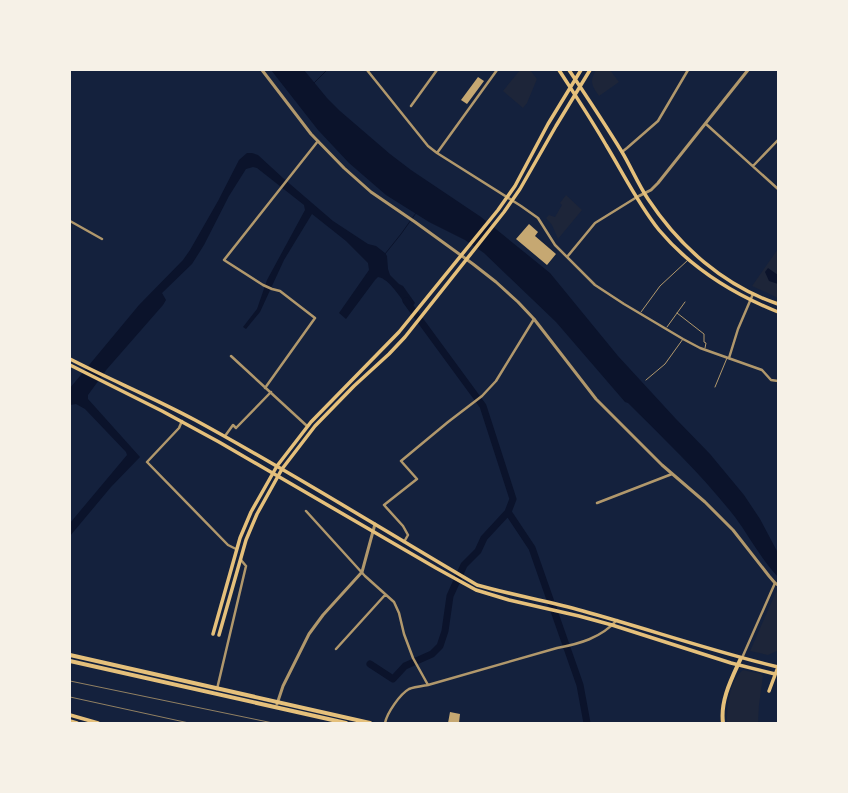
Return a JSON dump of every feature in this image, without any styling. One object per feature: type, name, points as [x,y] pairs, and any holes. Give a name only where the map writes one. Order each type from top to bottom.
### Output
[{"type":"main road","points":[[559,70],[658,230],[688,259],[727,288],[778,312]]},
{"type":"main road","points":[[569,70],[622,152],[645,193],[667,225],[695,255],[730,281],[753,294],[778,304]]},
{"type":"main road","points":[[213,634],[236,549],[251,512],[273,472],[307,426],[399,332],[498,210],[515,186],[548,124],[581,70]]},
{"type":"main road","points":[[219,635],[246,540],[257,514],[282,469],[312,430],[404,337],[504,212],[520,189],[574,94],[590,70]]},
{"type":"main road","points":[[70,359],[225,437],[277,466],[477,585],[617,620],[742,658],[778,667],[769,690]]},
{"type":"main road","points":[[70,365],[162,411],[273,472],[373,532],[476,590],[509,600],[612,625],[738,665],[775,674]]},
{"type":"main road","points":[[70,655],[370,723]]},
{"type":"main road","points":[[723,723],[724,703],[730,682],[742,658]]},
{"type":"main road","points":[[70,661],[346,723]]},
{"type":"main road","points":[[70,715],[98,723]]},
{"type":"main road","points":[[70,721],[77,723]]},
{"type":"street","points":[[262,70],[311,134],[344,168],[371,192],[406,215],[496,282],[534,319],[596,399],[672,474],[705,502],[733,530],[776,584],[742,658]]},
{"type":"street","points":[[367,70],[428,146],[436,153],[538,218],[555,245],[595,285],[683,339],[704,349],[762,370],[771,380],[778,381]]},
{"type":"street","points":[[411,106],[437,70]]},
{"type":"street","points":[[436,153],[497,70]]},
{"type":"street","points":[[622,152],[658,121],[688,70]]},
{"type":"street","points":[[567,257],[595,223],[645,193],[658,183],[748,70]]},
{"type":"street","points":[[706,124],[778,188]]},
{"type":"street","points":[[753,166],[778,140]]},
{"type":"street","points":[[265,388],[315,318],[280,292],[264,285],[224,260],[318,141]]},
{"type":"street","points":[[70,221],[102,239]]},
{"type":"street","points":[[728,358],[738,329],[753,294]]},
{"type":"street","points":[[404,542],[408,535],[403,526],[384,505],[417,479],[401,461],[482,396],[496,381],[534,319]]},
{"type":"street","points":[[231,356],[307,426]]},
{"type":"street","points":[[225,437],[233,425],[236,428],[271,392]]},
{"type":"street","points":[[182,422],[179,428],[148,462],[228,545],[236,549]]},
{"type":"street","points":[[597,503],[672,474]]},
{"type":"street","points":[[306,511],[362,572],[394,602],[399,613],[404,634],[413,658],[428,685]]},
{"type":"street","points":[[276,708],[283,686],[309,634],[323,615],[362,572],[375,524]]},
{"type":"street","points":[[216,694],[246,566],[240,559]]},
{"type":"street","points":[[336,649],[385,595]]},
{"type":"street","points":[[385,723],[390,711],[410,689],[596,637],[617,620]]},
{"type":"lane","points":[[640,314],[660,286],[688,259]]},
{"type":"lane","points":[[666,328],[685,302]]},
{"type":"lane","points":[[677,313],[704,334],[704,342],[706,343],[704,349]]},
{"type":"lane","points":[[646,380],[665,364],[683,339]]},
{"type":"lane","points":[[715,387],[728,358]]},
{"type":"shaded area","points":[[271,70],[304,70],[340,111],[390,154],[411,170],[481,217],[550,273],[618,356],[710,454],[744,495],[760,519],[778,553],[778,577],[735,517],[710,487],[628,403],[625,402],[556,322],[484,253],[465,240],[429,222],[386,195],[349,163],[318,130]]},
{"type":"shaded area","points":[[520,70],[530,70],[537,79],[527,103],[523,108],[503,91]]},
{"type":"shaded area","points":[[596,70],[610,70],[619,82],[599,96],[592,83]]},
{"type":"shaded area","points":[[247,153],[258,155],[333,221],[368,244],[376,246],[385,253],[387,256],[390,275],[403,286],[415,303],[409,310],[387,281],[378,277],[346,319],[339,313],[369,270],[368,263],[346,241],[312,214],[284,260],[260,312],[246,329],[243,327],[257,309],[267,280],[305,210],[304,205],[257,168],[253,167],[246,169],[229,196],[204,245],[192,264],[162,293],[166,300],[163,305],[107,369],[88,395],[88,399],[140,457],[111,487],[70,536],[70,523],[127,455],[126,452],[85,409],[76,404],[70,405],[70,388],[139,305],[183,260],[218,201],[239,160]]},
{"type":"shaded area","points":[[566,195],[582,210],[558,239],[552,225],[546,218],[549,215],[555,217],[562,205],[560,203]]},
{"type":"shaded area","points":[[778,249],[778,298],[752,286]]},
{"type":"shaded area","points":[[768,268],[778,275],[778,284],[769,281],[765,272]]},
{"type":"shaded area","points":[[776,592],[778,593],[777,651],[768,655],[750,651]]},
{"type":"shaded area","points":[[743,670],[761,674],[763,676],[758,723],[727,723],[728,702],[732,687],[738,675]]},
{"type":"building","points":[[478,77],[484,81],[467,104],[461,100]]},
{"type":"building","points":[[529,224],[538,232],[535,236],[556,254],[547,265],[516,239]]},
{"type":"building","points":[[450,712],[460,714],[459,723],[448,723]]},
{"type":"waterway","points":[[314,83],[327,70]]},
{"type":"waterway","points":[[385,254],[416,213]]},
{"type":"waterway","points":[[406,301],[483,406],[513,499],[508,512],[532,548],[580,685],[587,723]]},
{"type":"waterway","points":[[370,664],[393,679],[405,666],[432,654],[440,646],[445,631],[450,596],[464,565],[478,551],[484,538],[508,512]]},
{"type":"railway","points":[[70,681],[273,723]]},
{"type":"railway","points":[[70,697],[189,723]]}]
